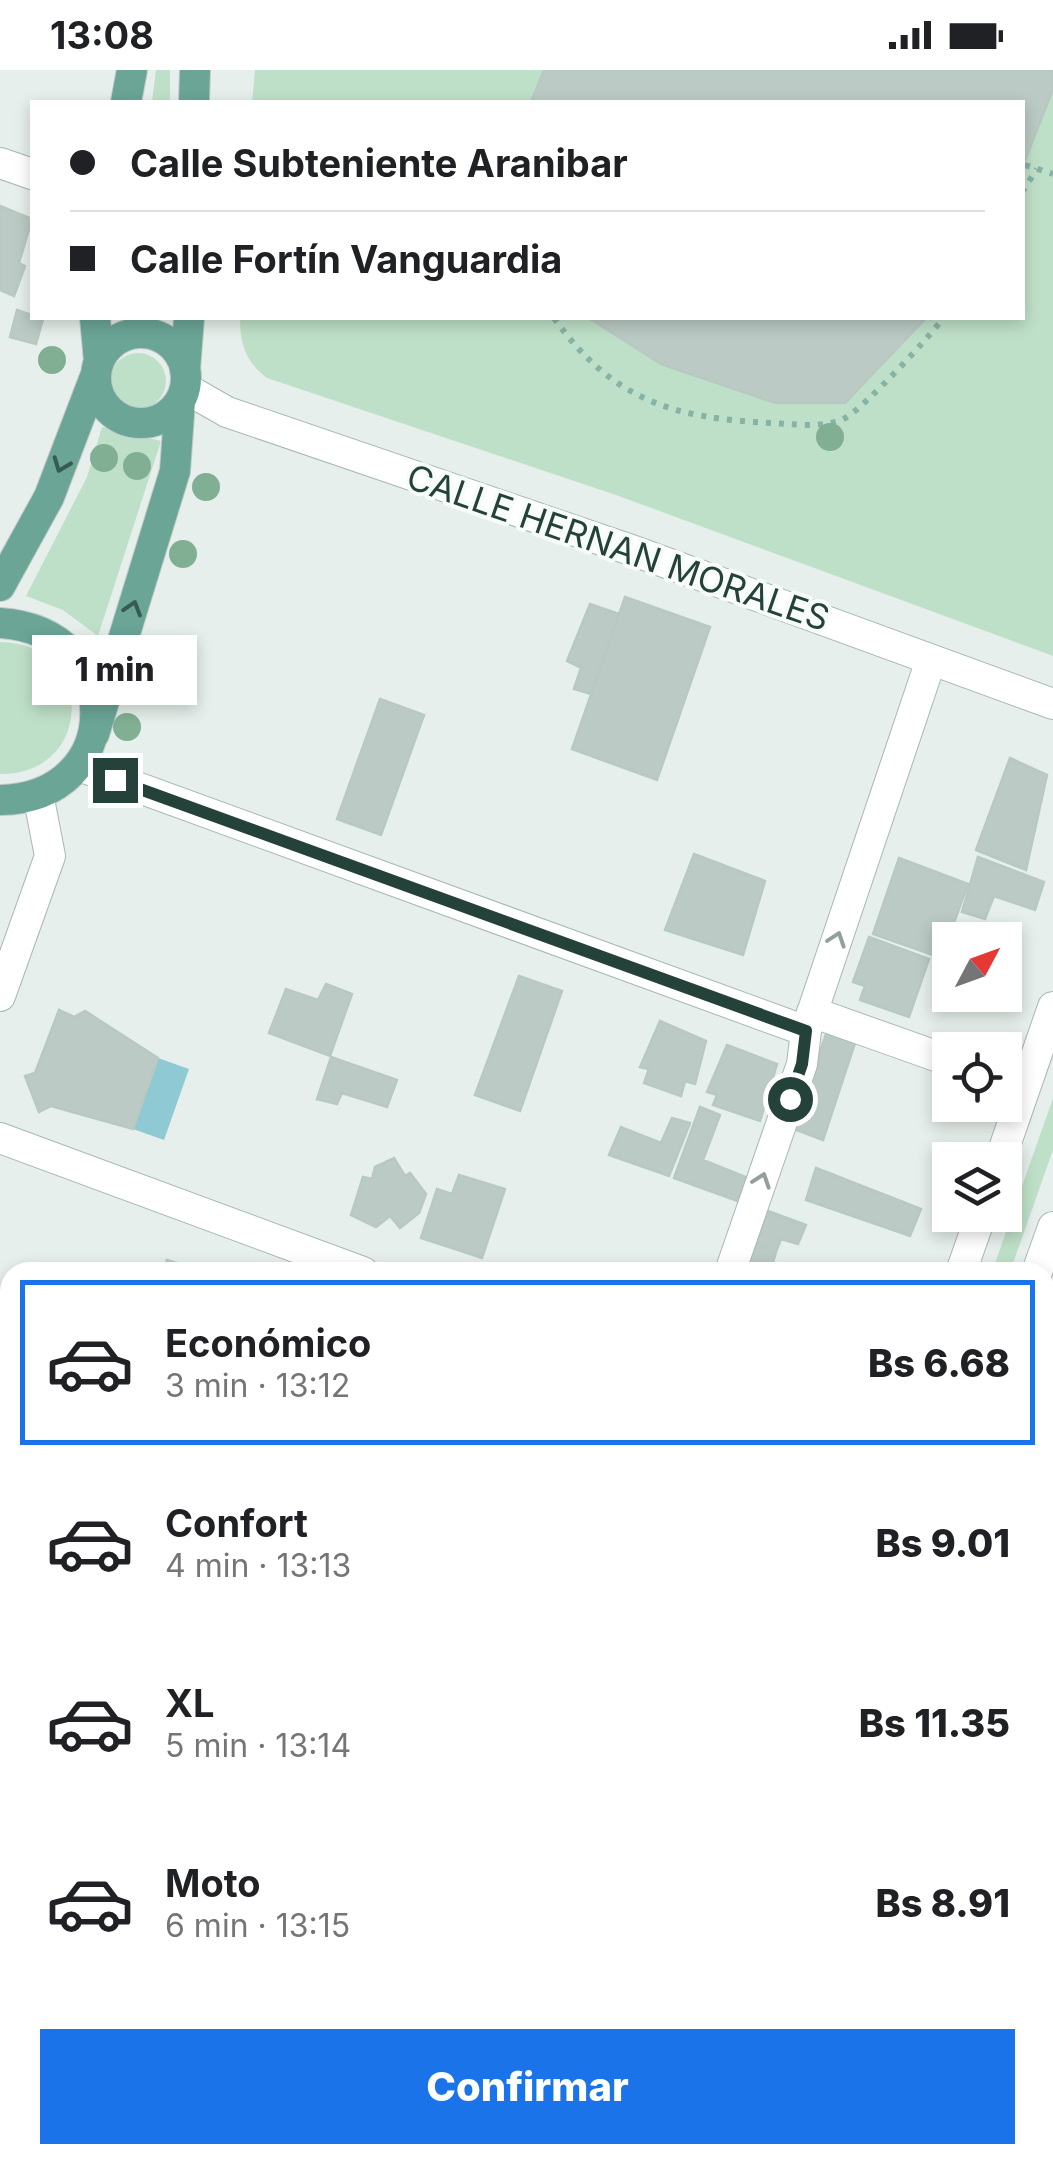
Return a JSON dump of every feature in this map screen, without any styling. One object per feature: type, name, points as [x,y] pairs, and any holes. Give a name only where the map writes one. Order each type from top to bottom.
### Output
[{"type":"main road","points":[[126,100],[132,70]]},
{"type":"main road","points":[[194,100],[195,70]]},
{"type":"main road","points":[[5,570],[49,497],[97,367],[112,342],[146,333],[176,349],[184,386],[168,414],[151,422],[123,420],[102,401],[97,367],[95,320]]},
{"type":"main road","points":[[0,800],[51,790],[79,766],[94,734],[175,471],[189,320]]},
{"type":"main road","points":[[0,623],[27,625],[53,635],[75,654],[90,678],[96,706],[94,734]]},
{"type":"street","points":[[0,163],[30,173]]},
{"type":"street","name":"CALLE HERNAN MORALES","points":[[184,386],[227,412],[634,551],[1053,704]]},
{"type":"street","points":[[733,1262],[802,1064],[809,1022],[930,660]]},
{"type":"street","points":[[79,766],[809,1022],[932,1056]]},
{"type":"street","points":[[0,996],[50,856],[38,794]]},
{"type":"street","points":[[1022,1070],[1053,1007]]},
{"type":"street","points":[[0,1138],[336,1262]]},
{"type":"street","points":[[1041,1262],[1053,1227]]},
{"type":"street","points":[[965,1262],[975,1232]]},
{"type":"path","points":[[1025,164],[1053,174]]},
{"type":"path","points":[[1025,187],[1037,169]]},
{"type":"path","points":[[556,320],[604,376],[647,402],[707,420],[805,425],[845,418],[941,320]]},
{"type":"green space","points":[[156,70],[170,70],[170,100],[152,100]]},
{"type":"green space","points":[[255,70],[1053,70],[1053,656],[616,495],[267,378],[249,359],[240,328],[240,320],[1025,320],[1025,100],[252,100]]},
{"type":"green space","points":[[138,353],[158,361],[166,381],[158,401],[138,409],[118,401],[110,381],[118,361]]},
{"type":"green space","points":[[102,427],[161,441],[98,636],[63,610],[26,596],[87,477]]},
{"type":"green space","points":[[0,642],[31,648],[54,663],[67,684],[72,709],[67,733],[54,754],[31,769],[0,774]]},
{"type":"green space","points":[[1053,1098],[1053,1150],[1014,1262],[996,1262],[1006,1232],[1022,1232],[1022,1186]]},
{"type":"water","points":[[158,1058],[189,1069],[164,1140],[133,1129]]},
{"type":"building","points":[[544,70],[1053,70],[1053,89],[1025,160],[1025,100],[532,100]]},
{"type":"building","points":[[0,206],[30,218],[30,226],[19,263],[25,266],[14,296],[0,290]]},
{"type":"building","points":[[17,310],[30,314],[30,320],[43,320],[36,344],[10,337]]},
{"type":"building","points":[[592,320],[924,320],[845,403],[775,403],[661,364]]},
{"type":"building","points":[[625,597],[710,627],[657,780],[572,749]]},
{"type":"building","points":[[590,604],[619,614],[591,694],[574,689],[581,668],[567,661]]},
{"type":"building","points":[[380,699],[424,715],[381,835],[337,819]]},
{"type":"building","points":[[1010,758],[1047,775],[1026,870],[976,850]]},
{"type":"building","points":[[694,854],[765,881],[743,955],[665,930]]},
{"type":"building","points":[[978,857],[1044,882],[1035,910],[994,896],[985,919],[962,912]]},
{"type":"building","points":[[899,858],[968,884],[954,922],[932,922],[932,955],[873,934]]},
{"type":"building","points":[[869,937],[929,959],[909,1017],[860,1000],[865,986],[853,982]]},
{"type":"building","points":[[519,976],[562,991],[520,1111],[475,1095]]},
{"type":"building","points":[[326,984],[352,994],[330,1056],[269,1033],[286,989],[318,1000]]},
{"type":"building","points":[[59,1010],[74,1017],[85,1011],[158,1058],[133,1129],[51,1106],[39,1112],[25,1076],[35,1073]]},
{"type":"building","points":[[660,1021],[706,1041],[695,1084],[685,1081],[681,1096],[644,1083],[649,1069],[640,1067]]},
{"type":"building","points":[[826,1034],[855,1043],[823,1140],[794,1129]]},
{"type":"building","points":[[727,1045],[777,1064],[760,1121],[713,1105],[717,1095],[707,1092]]},
{"type":"building","points":[[331,1057],[397,1080],[387,1107],[342,1093],[337,1104],[317,1099]]},
{"type":"building","points":[[700,1107],[720,1115],[703,1160],[748,1178],[740,1202],[674,1178]]},
{"type":"building","points":[[672,1118],[690,1123],[669,1176],[609,1155],[621,1127],[661,1143]]},
{"type":"building","points":[[394,1158],[405,1176],[410,1173],[426,1194],[419,1213],[400,1228],[390,1216],[376,1227],[351,1215],[363,1177],[372,1179],[375,1167]]},
{"type":"building","points":[[816,1168],[921,1209],[910,1236],[806,1200]]},
{"type":"building","points":[[459,1175],[505,1189],[482,1258],[421,1238],[437,1189],[452,1194]]},
{"type":"building","points":[[765,1210],[806,1225],[798,1244],[781,1239],[776,1252],[752,1243]]},
{"type":"building","points":[[752,1243],[776,1252],[773,1262],[745,1262]]},
{"type":"route","points":[[115,780],[806,1031],[802,1064],[790,1099]]}]
